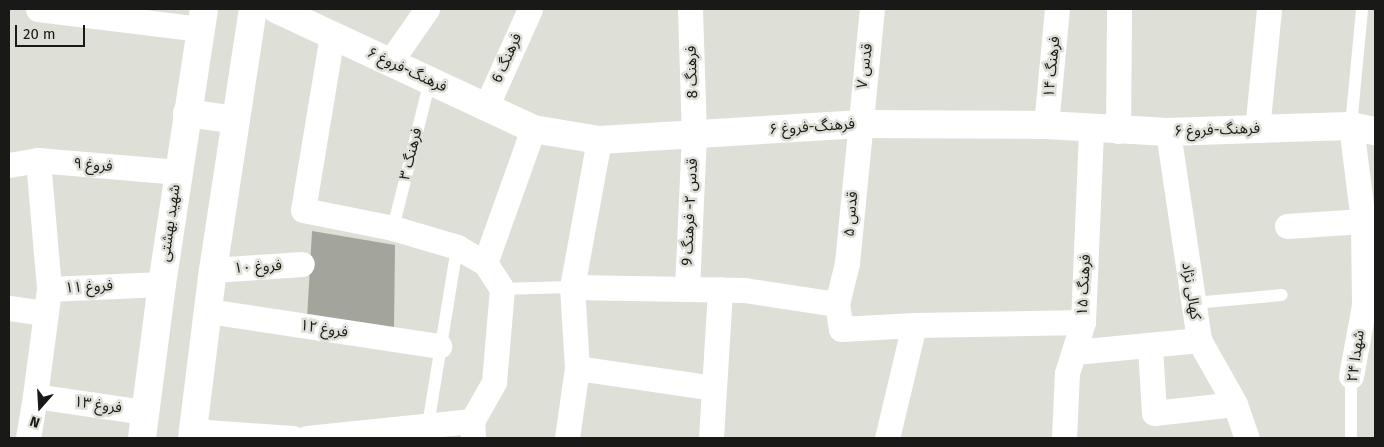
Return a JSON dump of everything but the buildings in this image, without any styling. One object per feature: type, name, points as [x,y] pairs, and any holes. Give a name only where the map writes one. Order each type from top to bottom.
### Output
[{"type":"street","points":[[38,9],[203,19]]},
{"type":"street","points":[[254,9],[213,270],[192,435],[293,438]]},
{"type":"street","name":"فرهنگ-فروغ ۶","points":[[276,9],[533,129],[599,140],[694,136],[858,124],[1046,125],[1118,131],[1168,132],[1363,128]]},
{"type":"street","points":[[390,62],[427,9]]},
{"type":"street","name":"فرهنگ 6","points":[[486,107],[530,9]]},
{"type":"street","name":"فرهنگ 8","points":[[690,9],[694,136]]},
{"type":"street","name":"قدس ۷","points":[[858,124],[872,9]]},
{"type":"street","name":"فرهنگ ۱۴","points":[[1046,125],[1057,9]]},
{"type":"street","points":[[1118,131],[1119,9]]},
{"type":"street","points":[[1257,130],[1270,9]]},
{"type":"street","name":"شهید بهشتی","points":[[144,425],[178,172],[203,19]]},
{"type":"street","points":[[307,438],[363,435],[428,425],[472,430],[494,382],[502,289],[486,263],[457,247],[393,228],[303,210],[332,35]]},
{"type":"street","points":[[187,113],[236,120]]},
{"type":"street","name":"قدس ۵","points":[[837,304],[847,263],[858,124]]},
{"type":"street","name":"شهدا ۲۴","points":[[1351,376],[1370,306],[1363,221],[1363,128]]},
{"type":"street","points":[[486,263],[533,129]]},
{"type":"street","name":"فرهنگ ۱۵","points":[[1064,438],[1067,373],[1083,322],[1091,129]]},
{"type":"street","name":"کهالی نژاد","points":[[1168,132],[1199,340],[1234,404],[1247,438]]},
{"type":"street","name":"قدس ۲- فرهنگ 9","points":[[687,289],[694,136]]},
{"type":"street","points":[[567,438],[576,368],[572,287],[599,140]]},
{"type":"street","points":[[28,438],[48,301],[38,160]]},
{"type":"street","name":"فروغ ۹","points":[[9,165],[38,160],[178,172]]},
{"type":"street","points":[[1287,226],[1363,221]]},
{"type":"street","name":"فروغ ۱۰","points":[[213,270],[302,264]]},
{"type":"street","name":"فروغ ۱۱","points":[[9,308],[162,284]]},
{"type":"street","points":[[572,287],[744,290],[837,304],[841,329],[914,325],[1083,322]]},
{"type":"street","points":[[711,438],[720,289]]},
{"type":"street","name":"فروغ ۱۲","points":[[208,311],[439,346]]},
{"type":"street","points":[[887,438],[914,325]]},
{"type":"street","points":[[1075,352],[1150,347],[1199,340]]},
{"type":"street","points":[[1150,347],[1154,413],[1234,404]]},
{"type":"street","points":[[576,368],[714,388]]},
{"type":"street","name":"فروغ ۱۳","points":[[35,396],[144,425]]},
{"type":"lane","points":[[1362,9],[1363,128]]},
{"type":"lane","name":"فرهنگ ۳","points":[[393,228],[430,80]]},
{"type":"lane","points":[[428,425],[439,346],[457,247]]},
{"type":"lane","points":[[502,289],[572,287]]},
{"type":"lane","points":[[1194,303],[1282,295]]},
{"type":"lane","name":"شهدا ۲۴","points":[[1351,376],[1351,438]]}]
